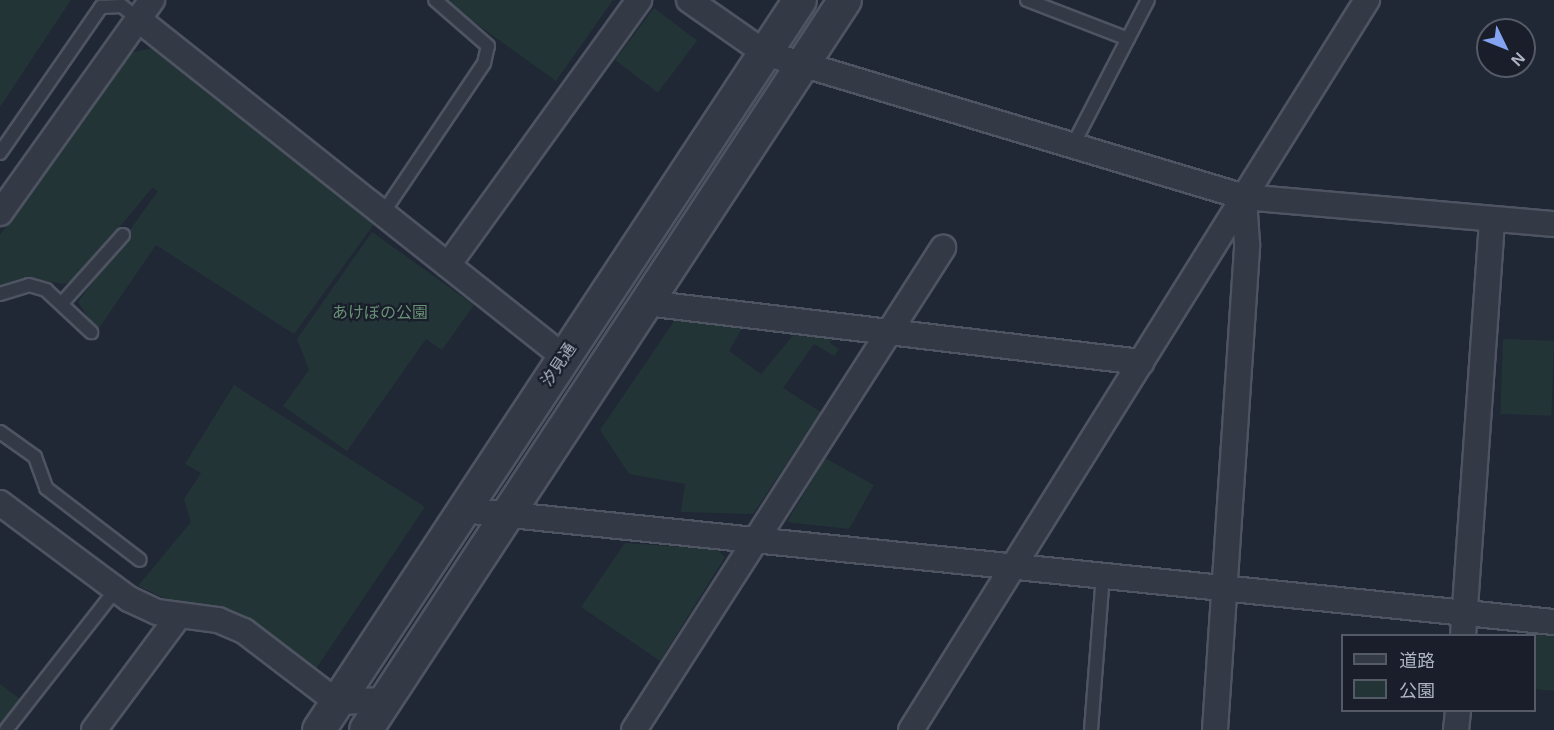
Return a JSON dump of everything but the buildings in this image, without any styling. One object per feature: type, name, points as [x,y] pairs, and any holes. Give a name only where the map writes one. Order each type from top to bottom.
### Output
[{"type":"street","points":[[448,265],[639,0]]},
{"type":"street","points":[[689,0],[765,52],[805,62],[1244,198],[1554,225]]},
{"type":"street","name":"汐見通","points":[[319,730],[800,0]]},
{"type":"street","points":[[366,730],[845,0]]},
{"type":"street","points":[[911,730],[1367,0]]},
{"type":"street","points":[[0,213],[145,10],[383,213],[565,358]]},
{"type":"street","points":[[1215,730],[1247,244],[1244,198]]},
{"type":"street","points":[[1464,624],[1492,219]]},
{"type":"street","points":[[634,730],[944,248]]},
{"type":"street","points":[[646,303],[1141,362]]},
{"type":"street","points":[[0,503],[116,589],[178,617],[218,620],[244,631],[337,702],[386,700]]},
{"type":"street","points":[[462,510],[1224,588],[1464,624],[1554,622]]},
{"type":"street","points":[[94,730],[178,617]]},
{"type":"street","points":[[1456,730],[1458,712]]},
{"type":"lane","points":[[383,213],[484,63],[488,46],[435,0]]},
{"type":"lane","points":[[1027,0],[1128,39]]},
{"type":"lane","points":[[1073,145],[1148,0]]},
{"type":"lane","points":[[0,153],[101,8],[122,6],[145,10]]},
{"type":"lane","points":[[63,302],[123,235]]},
{"type":"lane","points":[[0,294],[29,285],[63,302],[91,332]]},
{"type":"lane","points":[[0,432],[35,457],[46,488],[140,560]]},
{"type":"lane","points":[[1091,730],[1103,575]]},
{"type":"lane","points":[[6,730],[116,589]]},
{"type":"green space","points":[[0,0],[71,0],[0,107]]},
{"type":"green space","points":[[443,0],[613,0],[556,81]]},
{"type":"green space","points":[[654,8],[697,40],[658,92],[615,60]]},
{"type":"green space","points":[[157,47],[377,220],[294,334],[156,245],[97,331],[78,302],[158,191],[152,188],[76,279],[65,284],[24,278],[0,286],[0,235],[129,53]]},
{"type":"green space","name":"あけぼの公園","points":[[372,232],[474,305],[442,350],[426,339],[347,451],[283,406],[309,370],[297,339]]},
{"type":"green space","points":[[679,314],[742,328],[729,351],[761,374],[800,327],[839,329],[830,343],[839,349],[834,356],[814,344],[783,388],[821,412],[753,514],[681,512],[685,484],[629,474],[600,430]]},
{"type":"green space","points":[[1503,339],[1554,341],[1551,416],[1500,414]]},
{"type":"green space","points":[[234,385],[425,507],[313,673],[226,612],[169,600],[138,586],[191,522],[184,499],[201,473],[185,464]]},
{"type":"green space","points":[[825,458],[874,485],[849,529],[787,522]]},
{"type":"green space","points":[[625,543],[716,549],[725,557],[660,661],[581,607]]},
{"type":"green space","points":[[1536,634],[1554,636],[1554,691],[1536,689]]},
{"type":"green space","points":[[0,684],[23,701],[1,730],[0,730]]}]
